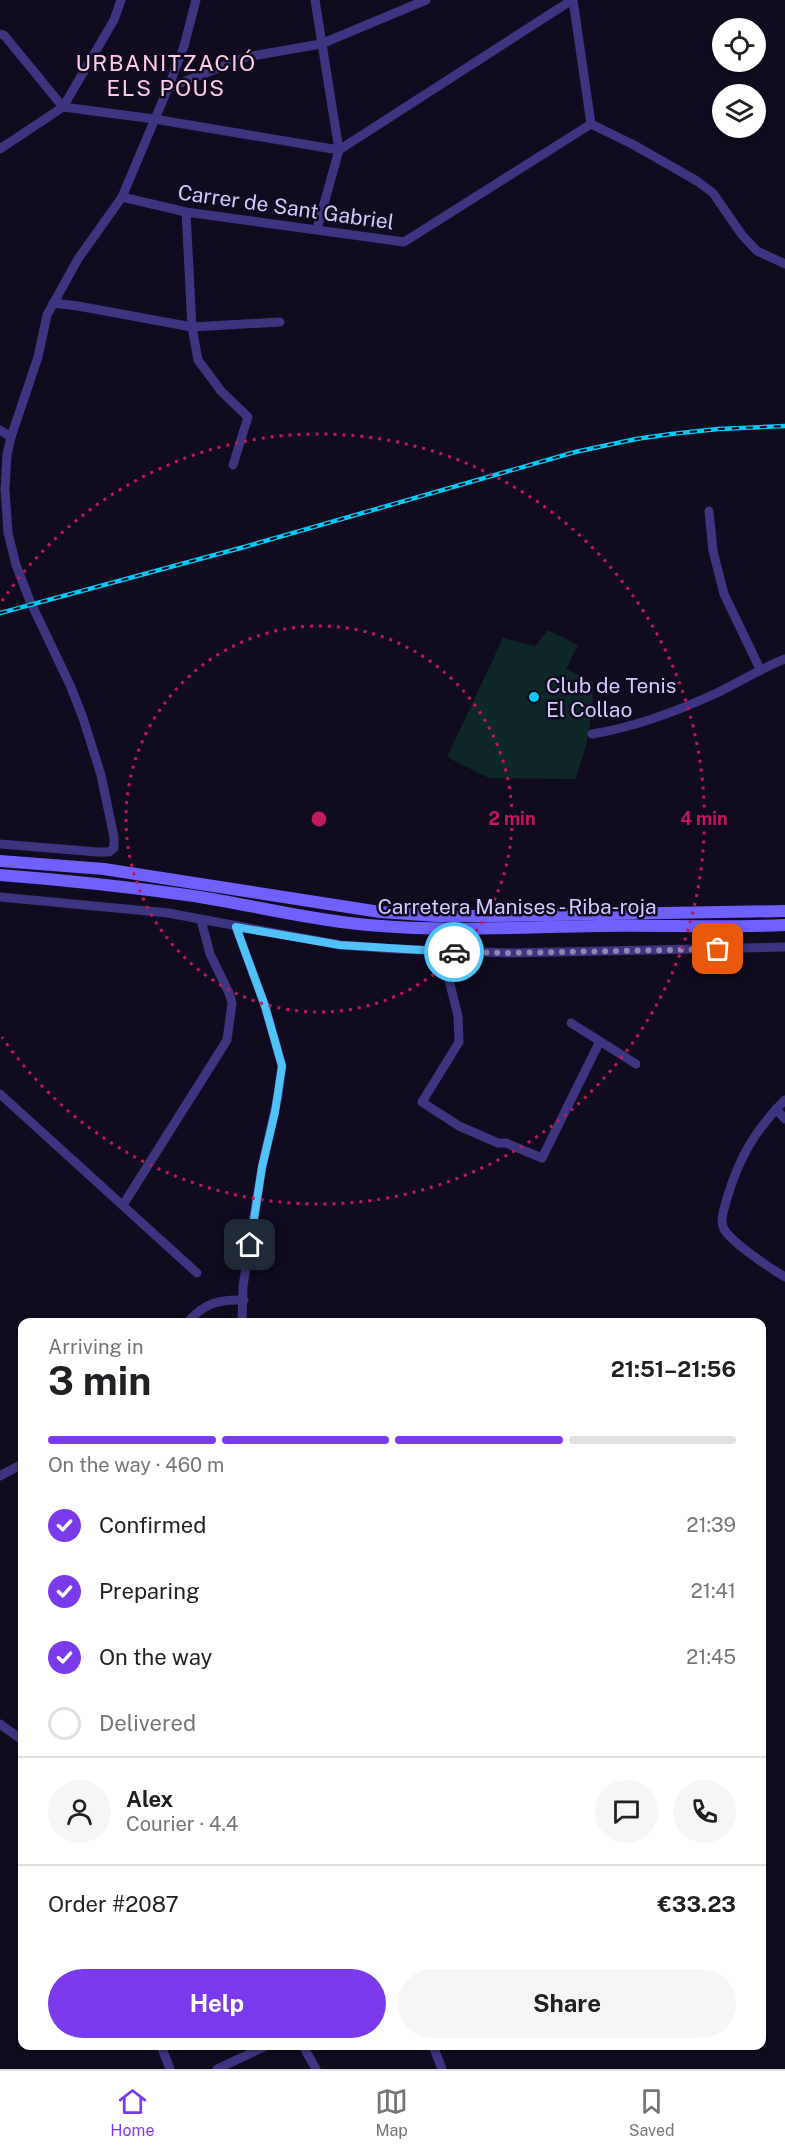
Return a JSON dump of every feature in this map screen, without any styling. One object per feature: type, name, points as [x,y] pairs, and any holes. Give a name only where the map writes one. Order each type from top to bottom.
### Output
[{"type":"main road","name":"Carretera Manises - Riba-roja","points":[[0,861],[116,871],[333,906],[391,913],[495,916],[785,912]]},
{"type":"main road","name":"Carretera Manises - Riba-roja","points":[[0,875],[98,883],[195,896],[327,920],[406,928],[785,925]]},
{"type":"street","points":[[0,149],[63,107],[114,20],[121,0]]},
{"type":"street","points":[[0,844],[98,852],[109,852],[114,848],[114,837],[101,775],[70,685],[30,601],[16,565],[8,533],[2,489],[11,437],[38,357],[47,315],[78,259],[122,197],[184,46],[196,0]]},
{"type":"street","points":[[315,0],[339,150],[316,229]]},
{"type":"street","points":[[168,88],[246,57],[321,44],[424,0]]},
{"type":"street","points":[[0,34],[4,35],[63,107],[154,119],[339,150],[573,0],[591,124],[697,181],[713,193],[741,235],[757,251],[785,264]]},
{"type":"street","name":"Carrer de Sant Gabriel","points":[[122,197],[186,212],[404,242],[591,124]]},
{"type":"street","points":[[186,212],[192,327],[198,360],[221,391],[248,417],[233,465]]},
{"type":"street","points":[[53,303],[192,327],[280,322]]},
{"type":"street","points":[[0,430],[11,437]]},
{"type":"street","points":[[709,512],[713,551],[724,594],[760,669]]},
{"type":"street","points":[[592,734],[626,728],[669,712],[719,692],[785,658]]},
{"type":"street","points":[[0,897],[157,912],[340,945],[455,952],[785,947]]},
{"type":"street","points":[[123,1205],[227,1040],[232,1003],[210,954],[201,920]]},
{"type":"street","points":[[236,927],[262,996],[282,1066],[276,1107],[262,1167],[243,1286],[242,1318]]},
{"type":"street","points":[[455,952],[449,980],[458,1016],[459,1042],[422,1102],[444,1118],[498,1143],[506,1143],[542,1158],[599,1043]]},
{"type":"street","points":[[571,1023],[636,1065]]},
{"type":"street","points":[[0,1094],[197,1273]]},
{"type":"street","points":[[785,1100],[768,1117],[744,1150],[721,1218],[729,1237],[785,1277]]},
{"type":"street","points":[[776,1109],[785,1119]]},
{"type":"street","points":[[191,1318],[215,1301],[244,1300]]},
{"type":"street","points":[[0,1476],[18,1466]]},
{"type":"street","points":[[0,1724],[18,1737]]},
{"type":"street","points":[[163,2050],[170,2069]]},
{"type":"street","points":[[217,2069],[257,2050]]},
{"type":"street","points":[[305,2050],[316,2069]]},
{"type":"street","points":[[435,2050],[442,2069]]},
{"type":"green space","name":"Club de Tenis El Collao","points":[[548,630],[578,645],[566,669],[593,682],[589,732],[575,779],[489,778],[447,757],[503,638],[535,646]]},
{"type":"railway","points":[[0,613],[244,547],[575,452],[671,434],[785,426]]},
{"type":"way so far","points":[[454,952],[718,949]]},
{"type":"place","name":"Club de Tenis El Collao","points":[[534,697]]},
{"type":"district","name":"URBANITZACIÓ ELS POUS","points":[[166,76]]},
{"type":"route","points":[[250,1245],[262,1167],[275,1112],[282,1066],[265,1006],[236,927],[340,945],[454,952]]}]
